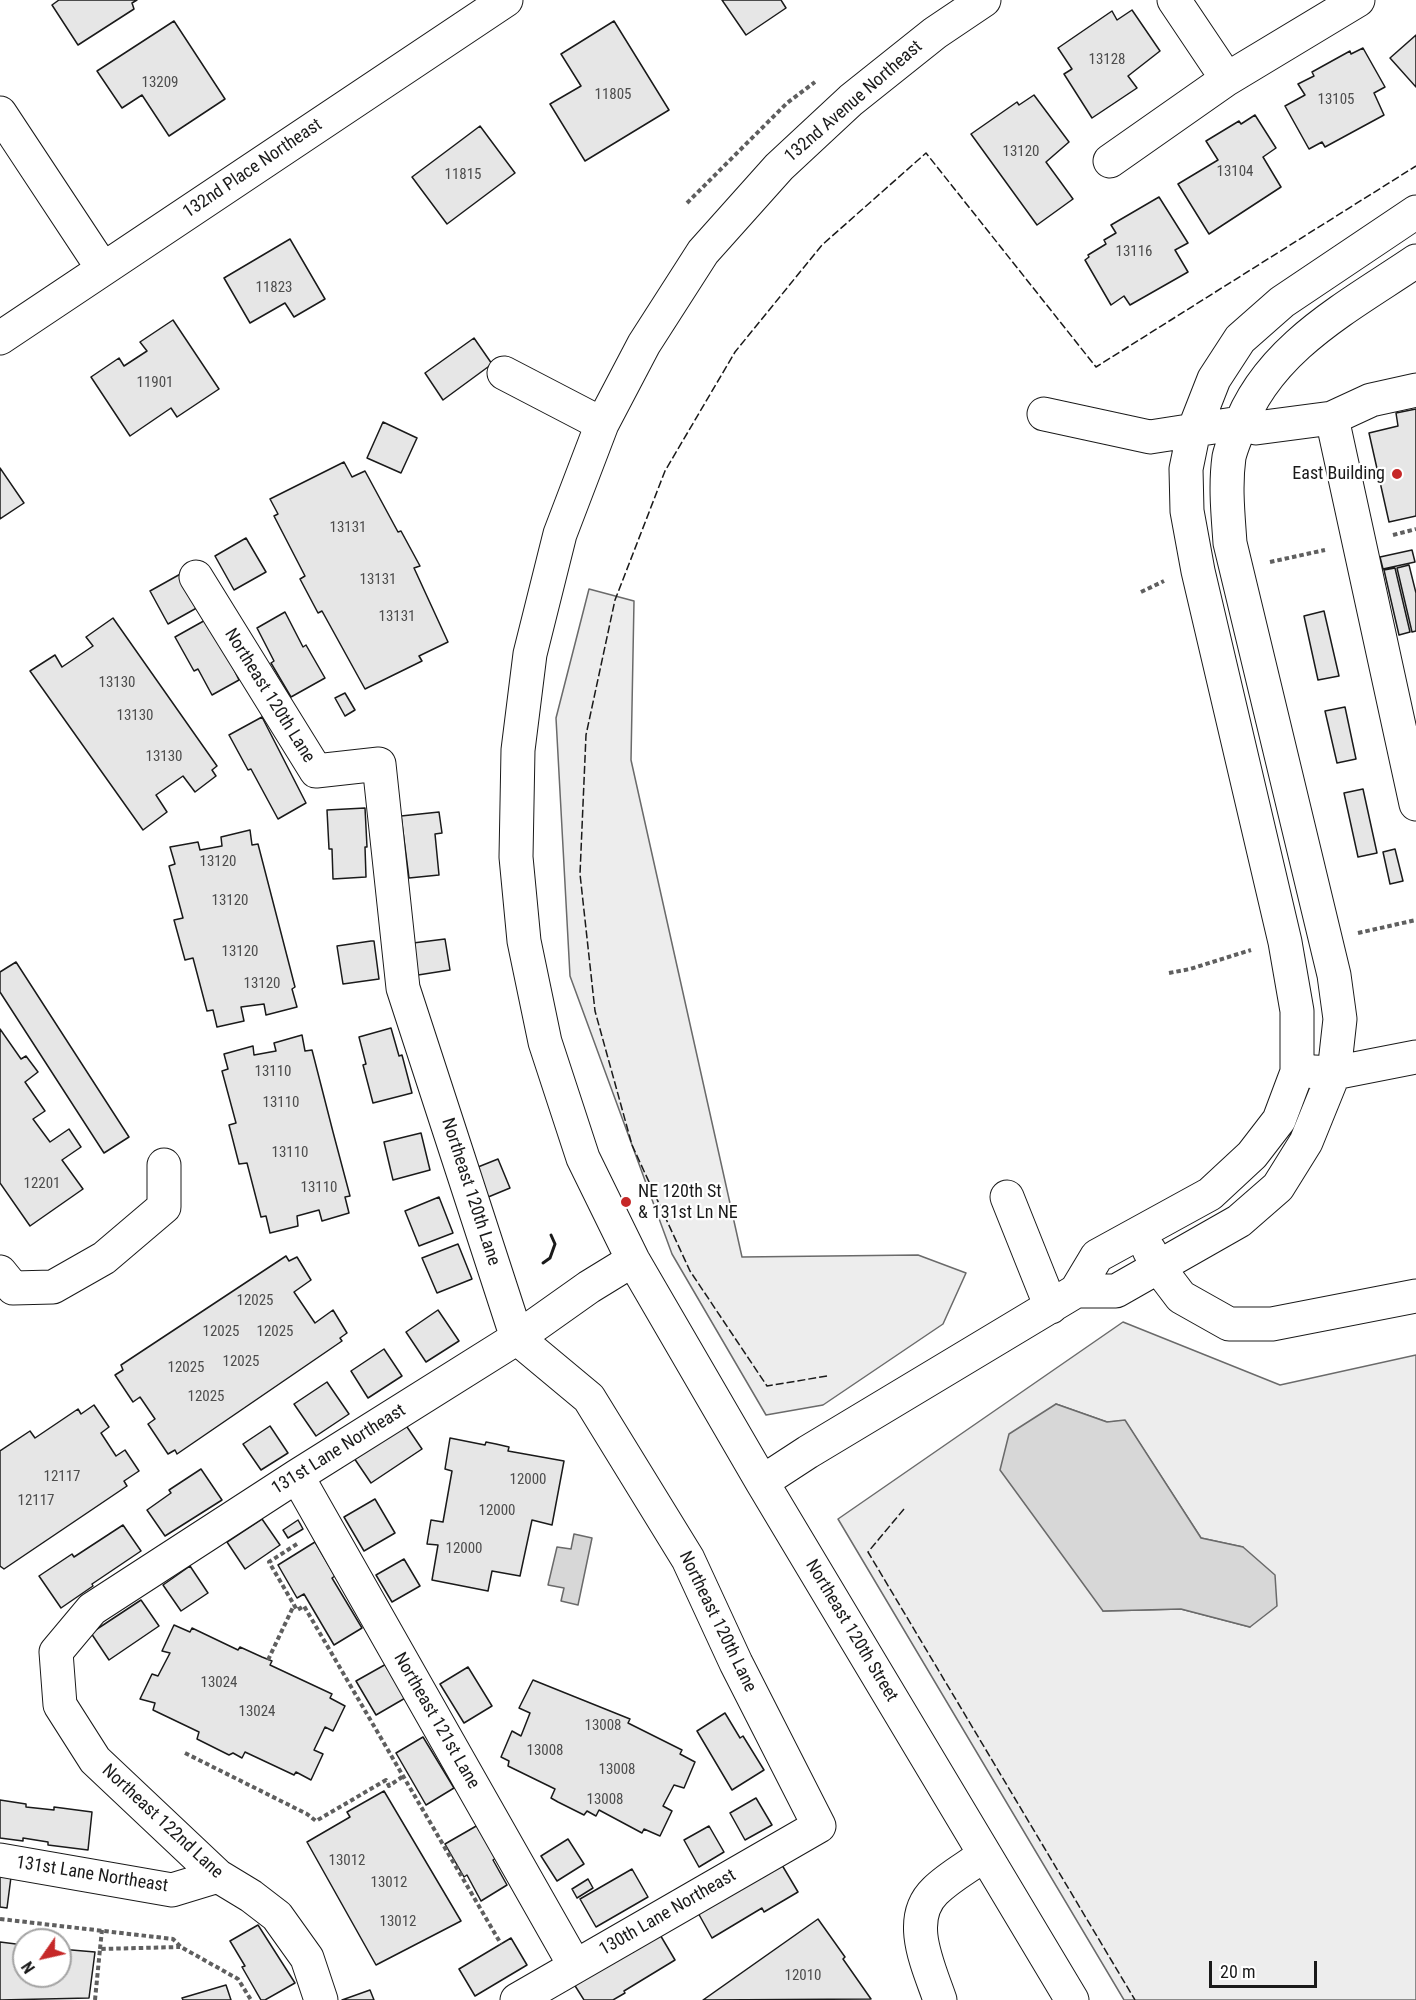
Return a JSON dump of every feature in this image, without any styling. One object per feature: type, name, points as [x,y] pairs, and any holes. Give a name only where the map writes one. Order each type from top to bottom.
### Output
[{"type":"street","name":"132nd Place Northeast","points":[[0,338],[506,0]]},
{"type":"street","name":"132nd Avenue Northeast","points":[[633,1260],[583,1158],[546,1042],[524,941],[516,857],[518,750],[530,654],[560,534],[602,424],[644,344],[703,252],[779,167],[851,100],[935,33],[984,0]]},
{"type":"street","points":[[1174,0],[1227,78]]},
{"type":"street","points":[[1110,161],[1227,78],[1358,0]]},
{"type":"street","points":[[0,113],[103,269]]},
{"type":"street","points":[[1149,1251],[1252,1155],[1279,1120],[1297,1072],[1297,1011],[1285,942],[1198,571],[1187,511],[1186,469],[1194,430],[1214,379],[1240,339],[1282,302],[1411,222]]},
{"type":"street","points":[[762,1482],[807,1452],[1064,1299],[1096,1256],[1149,1251],[1239,1221],[1278,1187],[1306,1142],[1334,1073],[1340,1019],[1334,975],[1230,543],[1226,495],[1230,454],[1240,423],[1255,393],[1285,355],[1323,323],[1416,261]]},
{"type":"street","points":[[504,373],[602,424]]},
{"type":"street","points":[[1044,414],[1150,437],[1240,423],[1256,428],[1332,418],[1371,400],[1416,390]]},
{"type":"street","points":[[1332,418],[1416,804]]},
{"type":"street","name":"Northeast 120th Lane","points":[[196,577],[316,771],[379,764],[403,988],[517,1338],[589,1398],[688,1559],[736,1663],[819,1826]]},
{"type":"street","points":[[1297,1072],[1334,1073],[1416,1057]]},
{"type":"street","points":[[0,1272],[13,1288],[53,1287],[104,1258],[164,1207],[164,1165]]},
{"type":"street","points":[[1007,1197],[1064,1299]]},
{"type":"street","points":[[1149,1251],[1181,1297],[1229,1324],[1272,1324],[1416,1296]]},
{"type":"street","name":"131st Lane Northeast","points":[[56,1652],[92,1610],[297,1476],[517,1338],[589,1287],[633,1260]]},
{"type":"street","name":"Northeast 120th Street","points":[[633,1260],[762,1482],[1072,2000]]},
{"type":"street","name":"Northeast 121st Lane","points":[[297,1476],[575,1966]]},
{"type":"street","name":"Northeast 122nd Lane","points":[[56,1652],[60,1705],[95,1760],[218,1876],[251,1896],[277,1916],[307,1958],[321,2000]]},
{"type":"street","name":"130th Lane Northeast","points":[[517,2000],[819,1826]]},
{"type":"street","points":[[940,2000],[920,1943],[922,1907],[935,1891],[984,1855]]},
{"type":"street","name":"131st Lane Northeast","points":[[0,1860],[172,1890],[218,1876]]},
{"type":"path","points":[[1141,592],[1171,578]]},
{"type":"path","points":[[1348,935],[1416,920]]},
{"type":"path","points":[[1169,973],[1190,969],[1257,947]]},
{"type":"path","points":[[326,1527],[269,1562],[297,1610],[304,1606],[501,1944]]},
{"type":"path","points":[[268,1660],[294,1605]]},
{"type":"path","points":[[185,1753],[307,1814],[316,1821],[386,1780],[389,1786],[402,1777]]},
{"type":"path","points":[[0,1919],[173,1939],[181,1947],[238,1979],[251,2000]]},
{"type":"path","points":[[95,2000],[102,1930]]},
{"type":"path","points":[[100,1949],[181,1947]]},
{"type":"shaded area","points":[[589,589],[634,601],[631,760],[742,1257],[918,1255],[966,1273],[943,1324],[823,1405],[766,1415],[672,1254],[570,976],[556,718]]},
{"type":"shaded area","points":[[1123,1322],[1280,1385],[1416,1355],[1416,2000],[1124,2000],[838,1519]],"holes":[[[1056,1404],[1107,1422],[1125,1421],[1201,1538],[1243,1547],[1250,1627],[1181,1609],[1103,1611]]]},
{"type":"shaded area","points":[[1056,1404],[1107,1422],[1125,1420],[1201,1538],[1243,1547],[1275,1575],[1277,1606],[1250,1627],[1181,1609],[1103,1611],[1000,1470],[1009,1434]]},
{"type":"shaded area","points":[[574,1534],[592,1538],[578,1605],[561,1601],[564,1588],[548,1585],[557,1547],[571,1549]]},
{"type":"building","points":[[59,0],[137,0],[132,3],[134,9],[78,45],[52,5]]},
{"type":"building","points":[[722,0],[781,0],[786,8],[746,35]]},
{"type":"building","points":[[1132,10],[1160,51],[1128,76],[1137,88],[1092,118],[1064,74],[1072,69],[1058,48],[1112,11],[1117,20]]},
{"type":"building","points":[[174,21],[225,99],[169,136],[142,95],[122,108],[97,71]]},
{"type":"building","points":[[614,21],[669,110],[585,161],[550,104],[581,86],[561,54]]},
{"type":"building","points":[[1416,35],[1416,87],[1390,58]]},
{"type":"building","points":[[1363,48],[1385,87],[1374,93],[1384,115],[1325,147],[1322,142],[1309,149],[1285,106],[1305,95],[1298,84],[1314,76],[1312,72],[1350,51],[1351,54]]},
{"type":"building","points":[[1034,95],[1069,142],[1046,162],[1073,199],[1037,225],[971,134],[1017,102],[1019,105]]},
{"type":"building","points":[[1255,115],[1276,148],[1263,157],[1281,187],[1209,234],[1178,184],[1218,160],[1206,141],[1239,121],[1241,124]]},
{"type":"building","points":[[480,126],[515,173],[447,224],[412,177]]},
{"type":"building","points":[[1159,197],[1188,243],[1175,250],[1188,272],[1130,305],[1124,296],[1111,305],[1085,260],[1089,257],[1088,255],[1106,244],[1104,240],[1116,233],[1111,225]]},
{"type":"building","points":[[290,239],[325,299],[294,317],[285,303],[250,323],[224,278]]},
{"type":"building","points":[[173,320],[219,389],[177,417],[171,408],[130,436],[91,377],[119,358],[124,366],[147,351],[140,342]]},
{"type":"building","points":[[474,338],[492,364],[443,400],[425,373]]},
{"type":"building","name":"East Building","points":[[1416,409],[1416,516],[1389,522],[1369,433],[1398,426],[1396,413]]},
{"type":"building","points":[[383,422],[417,438],[401,473],[367,458]]},
{"type":"building","points":[[344,462],[352,477],[365,471],[398,532],[401,531],[420,566],[414,568],[448,642],[419,656],[422,661],[365,689],[322,611],[318,613],[300,579],[305,576],[274,516],[278,514],[270,499]]},
{"type":"building","points":[[0,468],[24,503],[0,519]]},
{"type":"building","points":[[246,538],[266,572],[234,590],[215,556]]},
{"type":"building","points":[[1412,550],[1415,562],[1383,569],[1380,557]]},
{"type":"building","points":[[1409,565],[1416,593],[1416,631],[1412,632],[1397,568]]},
{"type":"building","points":[[1395,568],[1410,632],[1399,635],[1384,570]]},
{"type":"building","points":[[184,572],[202,605],[168,624],[150,591]]},
{"type":"building","points":[[1324,611],[1339,676],[1318,680],[1304,616]]},
{"type":"building","points":[[285,612],[303,647],[306,645],[325,678],[291,697],[271,663],[274,661],[257,628]]},
{"type":"building","points":[[113,618],[217,766],[212,770],[216,776],[195,792],[183,776],[156,795],[167,812],[143,830],[30,671],[55,655],[62,667],[93,646],[86,637]]},
{"type":"building","points":[[209,618],[239,680],[212,695],[198,669],[194,671],[175,637]]},
{"type":"building","points":[[345,693],[355,710],[345,716],[335,698]]},
{"type":"building","points":[[1345,707],[1356,759],[1337,763],[1325,711]]},
{"type":"building","points":[[262,717],[306,803],[278,819],[251,769],[248,770],[229,735]]},
{"type":"building","points":[[1363,789],[1377,853],[1358,857],[1344,793]]},
{"type":"building","points":[[365,808],[366,877],[333,879],[327,810]]},
{"type":"building","points":[[439,812],[442,833],[435,834],[439,875],[409,878],[401,816]]},
{"type":"building","points":[[250,830],[252,845],[258,844],[295,987],[292,989],[297,1007],[266,1015],[264,1004],[241,1007],[244,1021],[217,1027],[213,1010],[207,1011],[193,958],[185,960],[174,920],[183,918],[169,866],[175,864],[170,847],[198,842],[200,850],[222,846],[221,837]]},
{"type":"building","points":[[1395,849],[1403,881],[1390,884],[1383,852]]},
{"type":"building","points":[[445,939],[450,970],[418,975],[413,943]]},
{"type":"building","points":[[374,941],[379,979],[343,984],[337,946]]},
{"type":"building","points":[[16,962],[129,1137],[104,1153],[0,992],[0,972]]},
{"type":"building","points":[[391,1028],[399,1056],[402,1055],[412,1093],[373,1103],[363,1065],[366,1064],[359,1037]]},
{"type":"building","points":[[0,1029],[21,1059],[26,1056],[38,1072],[25,1082],[45,1111],[33,1119],[50,1142],[69,1129],[81,1147],[62,1160],[83,1189],[30,1226],[0,1183]]},
{"type":"building","points":[[302,1035],[305,1051],[312,1050],[350,1196],[345,1197],[349,1213],[322,1221],[319,1210],[297,1216],[298,1226],[270,1233],[266,1216],[261,1217],[247,1163],[239,1164],[229,1125],[236,1123],[222,1071],[228,1069],[224,1054],[253,1046],[254,1055],[276,1051],[274,1043]]},
{"type":"building","points":[[421,1133],[430,1170],[393,1180],[384,1142]]},
{"type":"building","points":[[498,1159],[510,1188],[481,1200],[468,1171]]},
{"type":"building","points":[[439,1197],[453,1233],[419,1246],[405,1211]]},
{"type":"building","points":[[458,1244],[472,1279],[437,1293],[422,1258]]},
{"type":"building","points":[[286,1256],[289,1261],[297,1257],[311,1280],[294,1292],[315,1323],[333,1310],[347,1333],[340,1338],[342,1341],[177,1454],[175,1450],[168,1454],[148,1424],[155,1419],[140,1397],[133,1402],[115,1375],[123,1370],[121,1365]]},
{"type":"building","points":[[438,1310],[459,1341],[426,1362],[406,1332]]},
{"type":"building","points":[[384,1349],[402,1376],[368,1398],[351,1371]]},
{"type":"building","points":[[327,1382],[349,1414],[316,1436],[294,1404]]},
{"type":"building","points":[[94,1405],[109,1427],[101,1433],[116,1456],[125,1450],[139,1471],[124,1481],[127,1486],[4,1569],[0,1566],[0,1451],[30,1431],[35,1438],[78,1409],[81,1414]]},
{"type":"building","points":[[405,1424],[422,1449],[371,1483],[354,1458]]},
{"type":"building","points":[[270,1426],[288,1453],[261,1470],[243,1444]]},
{"type":"building","points":[[450,1438],[485,1445],[486,1442],[496,1444],[509,1447],[508,1451],[564,1461],[552,1525],[532,1520],[520,1576],[492,1571],[488,1591],[432,1580],[438,1545],[427,1544],[431,1520],[443,1522],[452,1471],[445,1469]]},
{"type":"building","points":[[201,1469],[222,1500],[165,1536],[147,1510],[171,1493],[169,1490]]},
{"type":"building","points":[[375,1499],[395,1533],[364,1551],[344,1517]]},
{"type":"building","points":[[262,1519],[280,1545],[245,1569],[227,1542]]},
{"type":"building","points":[[298,1520],[303,1529],[288,1538],[283,1530]]},
{"type":"building","points":[[123,1525],[141,1551],[61,1608],[39,1576],[72,1554],[74,1557]]},
{"type":"building","points":[[315,1542],[335,1576],[332,1578],[362,1628],[334,1645],[304,1594],[297,1598],[278,1565]]},
{"type":"building","points":[[404,1559],[420,1586],[392,1602],[376,1575]]},
{"type":"building","points":[[190,1566],[208,1593],[181,1611],[163,1585]]},
{"type":"building","points":[[141,1600],[159,1626],[109,1660],[91,1633]]},
{"type":"building","points":[[174,1625],[190,1632],[192,1628],[238,1650],[240,1647],[272,1661],[270,1665],[332,1694],[330,1698],[345,1706],[333,1731],[325,1727],[314,1750],[323,1754],[311,1780],[296,1772],[294,1775],[245,1752],[242,1758],[233,1753],[229,1755],[197,1739],[199,1732],[153,1710],[155,1703],[140,1699],[152,1674],[158,1676],[170,1653],[162,1651]]},
{"type":"building","points":[[388,1663],[407,1697],[376,1715],[356,1681]]},
{"type":"building","points":[[468,1667],[492,1706],[464,1723],[440,1684]]},
{"type":"building","points":[[533,1680],[630,1719],[628,1723],[682,1750],[680,1754],[695,1762],[684,1788],[674,1785],[663,1806],[672,1811],[660,1836],[644,1829],[642,1833],[599,1810],[596,1816],[587,1811],[584,1815],[551,1798],[555,1789],[508,1766],[509,1761],[501,1757],[512,1731],[521,1736],[530,1713],[519,1708]]},
{"type":"building","points":[[725,1713],[740,1738],[743,1736],[764,1770],[732,1790],[697,1731]]},
{"type":"building","points":[[423,1737],[454,1788],[426,1805],[396,1753]]},
{"type":"building","points":[[384,1791],[461,1921],[376,1965],[307,1842],[350,1817],[347,1812]]},
{"type":"building","points":[[756,1798],[772,1825],[745,1840],[730,1813]]},
{"type":"building","points":[[0,1800],[26,1804],[26,1807],[54,1810],[54,1807],[92,1812],[88,1850],[48,1845],[48,1842],[23,1838],[23,1841],[0,1838]]},
{"type":"building","points":[[478,1825],[496,1858],[493,1860],[507,1885],[481,1901],[467,1875],[464,1877],[445,1844]]},
{"type":"building","points":[[709,1826],[724,1852],[699,1867],[684,1840]]},
{"type":"building","points":[[568,1839],[584,1864],[557,1881],[541,1856]]},
{"type":"building","points":[[779,1860],[798,1892],[764,1912],[762,1908],[712,1938],[697,1911]]},
{"type":"building","points":[[632,1869],[648,1897],[596,1927],[580,1899]]},
{"type":"building","points":[[0,1876],[11,1877],[7,1908],[0,1907]]},
{"type":"building","points":[[588,1879],[593,1888],[577,1898],[572,1889]]},
{"type":"building","points":[[818,1919],[871,1999],[703,2000]]},
{"type":"building","points":[[258,1925],[295,1983],[265,2000],[261,2000],[230,1941]]},
{"type":"building","points":[[659,1933],[675,1960],[613,2000],[584,2000],[572,1981]]},
{"type":"building","points":[[511,1938],[527,1965],[475,1996],[459,1969]]},
{"type":"building","points":[[0,1942],[12,1944],[12,1988],[72,1988],[72,1950],[95,1952],[89,1998],[0,2000]]},
{"type":"building","points":[[226,1985],[231,2000],[183,2000],[182,1998]]},
{"type":"building","points":[[370,1990],[374,2000],[342,2000]]},
{"type":"fence","points":[[827,1376],[767,1386],[690,1271],[632,1145],[595,1011],[580,874],[586,735],[615,600],[665,471],[735,352],[822,245],[926,153],[1096,367],[1416,166]]},
{"type":"fence","points":[[904,1509],[868,1552],[1135,2000]]},
{"type":"wall","points":[[543,1263],[550,1258],[555,1244],[551,1235]]},
{"type":"place","name":"East Building","points":[[1397,474]]},
{"type":"place","name":"NE 120th St & 131st Ln NE","points":[[626,1202]]}]
